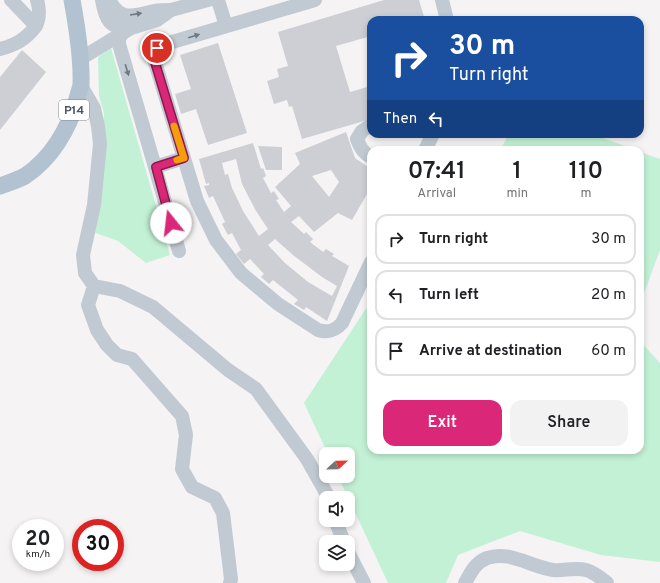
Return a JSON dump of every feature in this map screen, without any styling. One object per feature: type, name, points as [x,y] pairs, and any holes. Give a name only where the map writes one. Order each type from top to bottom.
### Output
[{"type":"main road","name":"P14","points":[[0,186],[24,176],[41,164],[58,142],[73,115],[81,86],[76,20],[72,0]]},
{"type":"street","points":[[11,0],[36,26]]},
{"type":"street","points":[[0,49],[20,42],[29,35],[36,26],[39,19],[40,9],[36,0]]},
{"type":"street","points":[[102,0],[107,19],[110,23],[126,31]]},
{"type":"street","points":[[109,0],[115,10],[124,15],[131,16],[156,10],[171,10],[208,0]]},
{"type":"street","points":[[218,0],[226,26]]},
{"type":"street","points":[[315,0],[162,45],[157,48],[154,53],[154,59],[197,201],[216,240],[241,273],[278,304],[318,330],[325,332],[338,328],[342,323],[367,270]]},
{"type":"street","points":[[442,0],[446,16]]},
{"type":"street","points":[[80,59],[126,31],[157,20],[171,10]]},
{"type":"street","points":[[126,31],[118,38],[119,44],[156,167],[179,251]]},
{"type":"street","points":[[81,86],[94,108],[100,144],[94,205],[83,255],[85,273],[94,286],[120,290],[153,307],[228,370],[256,389],[307,459],[325,491]]},
{"type":"street","points":[[367,128],[362,131],[357,139],[360,148],[367,155]]},
{"type":"street","points":[[156,167],[184,158]]},
{"type":"street","points":[[94,286],[88,304],[97,330],[107,345],[117,355],[132,359],[182,416],[186,435],[182,469],[192,487],[215,498],[223,513],[230,583]]},
{"type":"street","points":[[465,583],[475,565],[487,558],[498,556],[513,558],[535,566],[553,570],[577,568],[588,570],[599,576],[607,583]]},
{"type":"street","points":[[355,566],[364,583]]},
{"type":"green space","points":[[111,48],[170,255],[146,263],[118,241],[93,232],[104,148],[104,113],[99,96],[98,57]]},
{"type":"green space","points":[[507,138],[603,138],[625,146],[502,146]]},
{"type":"green space","points":[[644,153],[660,159],[660,250],[644,293]]},
{"type":"green space","points":[[367,307],[367,454],[644,454],[644,345],[660,363],[660,562],[601,555],[520,531],[458,555],[446,583],[388,583],[355,512],[355,491],[345,491],[341,483],[355,483],[355,447],[325,447],[304,403]]},
{"type":"building","points":[[384,0],[419,0],[424,16],[367,16],[367,37],[336,46],[350,92],[367,87],[367,120],[302,139],[292,106],[289,107],[287,100],[274,104],[267,81],[279,77],[277,69],[288,66],[278,32]]},
{"type":"building","points":[[218,43],[247,133],[208,145],[196,109],[181,114],[175,94],[191,89],[180,55]]},
{"type":"building","points":[[22,50],[46,72],[0,130],[0,77]]},
{"type":"building","points":[[346,132],[355,158],[367,166],[367,194],[352,220],[338,213],[314,232],[299,216],[291,222],[304,234],[306,232],[313,239],[310,242],[323,252],[326,249],[334,254],[332,256],[349,266],[327,321],[306,307],[304,310],[294,304],[298,300],[273,280],[269,284],[261,277],[264,274],[250,259],[244,264],[236,254],[241,250],[232,233],[228,235],[222,224],[225,222],[213,196],[209,198],[204,186],[209,185],[209,183],[206,184],[199,159],[253,143],[261,169],[263,168],[266,176],[263,178],[271,193],[274,191],[279,199],[276,200],[284,212],[291,206],[275,187],[300,164],[295,153]],"holes":[[[236,159],[242,184],[256,211],[268,229],[259,236],[243,211],[232,188],[228,174],[225,175],[222,163]],[[331,170],[339,182],[329,197],[312,176]],[[275,239],[322,277],[337,286],[332,296],[308,282],[285,263],[268,245]]]},
{"type":"building","points":[[258,146],[282,147],[282,170],[266,170]]},
{"type":"slow traffic","points":[[174,126],[184,158],[177,160]]},
{"type":"route","points":[[157,48],[154,53],[154,59],[184,158],[156,167],[171,223]]}]
